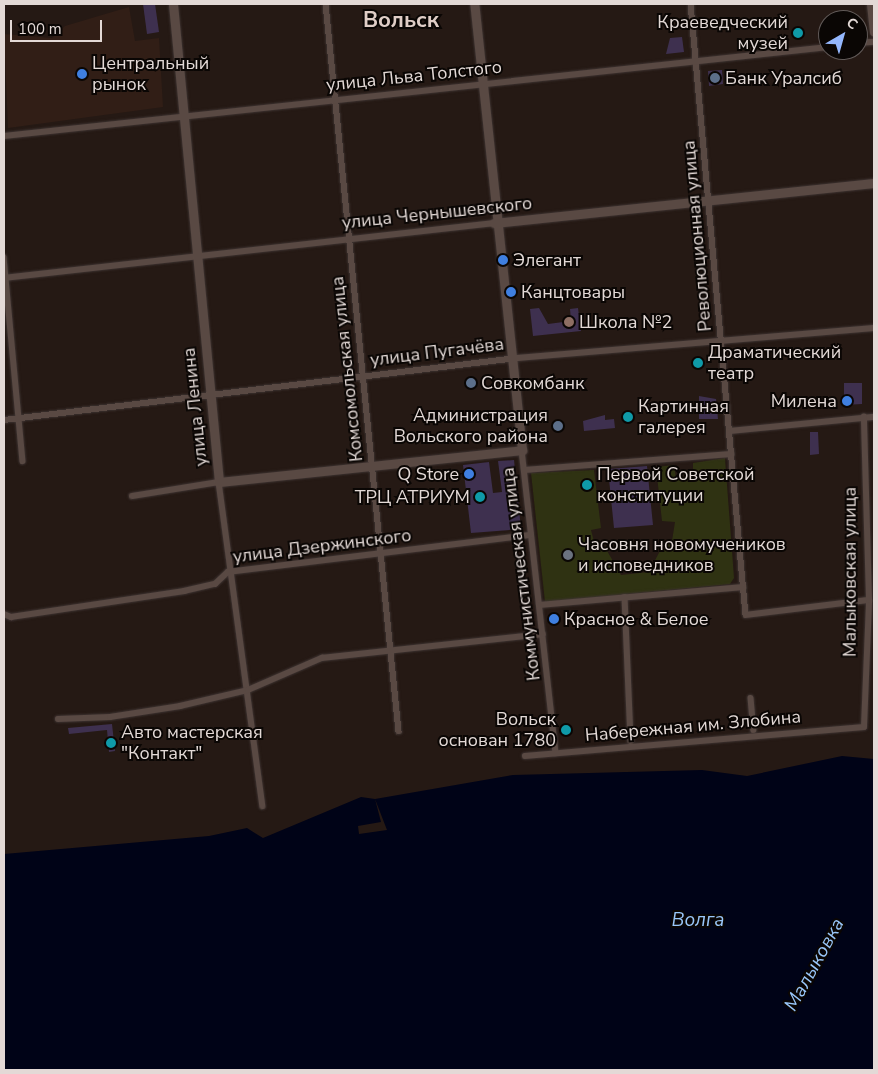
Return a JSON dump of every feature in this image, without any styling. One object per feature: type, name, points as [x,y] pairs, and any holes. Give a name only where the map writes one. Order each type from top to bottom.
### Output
[{"type":"street","name":"улица Ленина","points":[[173,4],[195,254],[228,572],[248,690],[263,806]]},
{"type":"street","name":"Комсомольская улица","points":[[326,4],[348,239],[382,552],[398,732]]},
{"type":"street","name":"Коммунистическая улица","points":[[474,4],[494,223],[512,358],[539,605],[552,699],[556,753]]},
{"type":"street","name":"Революционная улица","points":[[691,4],[746,615],[869,600]]},
{"type":"street","points":[[871,4],[874,32]]},
{"type":"street","name":"улица Льва Толстого","points":[[4,136],[818,48]]},
{"type":"street","name":"улица Чернышевского","points":[[5,278],[195,254],[710,202],[874,183]]},
{"type":"street","points":[[4,257],[23,461]]},
{"type":"street","name":"улица Пугачёва","points":[[4,420],[210,393],[512,358],[722,338],[874,328]]},
{"type":"street","name":"Малыковская улица","points":[[864,417],[869,600],[864,727]]},
{"type":"street","points":[[730,431],[874,417]]},
{"type":"street","points":[[132,496],[219,482],[522,450]]},
{"type":"street","points":[[524,470],[731,454]]},
{"type":"street","name":"улица Дзержинского","points":[[4,614],[11,617],[184,591],[215,584],[228,572],[531,535]]},
{"type":"street","points":[[539,605],[743,587]]},
{"type":"street","points":[[625,598],[631,741]]},
{"type":"street","points":[[58,719],[110,717],[248,690],[322,658],[390,649],[543,634]]},
{"type":"street","points":[[751,698],[754,730]]},
{"type":"street","name":"Набережная им. Злобина","points":[[525,756],[864,727]]},
{"type":"shaded area","name":"Центральный рынок","points":[[129,7],[135,41],[159,38],[163,107],[8,128],[4,34],[52,38],[65,26]]},
{"type":"green space","points":[[725,458],[734,578],[730,584],[545,602],[531,473],[594,470],[601,528],[591,530],[596,549],[606,549],[621,575],[649,572],[663,545],[672,541],[675,522],[662,521],[656,467],[674,465],[676,478],[693,477],[693,463]]},
{"type":"water","name":"Волга","points":[[842,756],[874,759],[874,1070],[4,1070],[4,854],[209,836],[247,828],[263,838],[361,797],[375,799],[513,775],[702,770],[747,776]]},
{"type":"pier","points":[[375,799],[387,830],[359,834],[358,826],[381,822]]},
{"type":"building","points":[[143,4],[155,4],[159,32],[147,34]]},
{"type":"building","points":[[682,37],[684,52],[666,54],[670,38]]},
{"type":"building","name":"Банк Уралсиб","points":[[722,70],[723,84],[709,86],[708,71]]},
{"type":"building","name":"Школа №2","points":[[539,308],[548,324],[571,321],[570,309],[578,308],[581,331],[533,336],[530,309]]},
{"type":"building","points":[[844,383],[862,383],[862,404],[844,405]]},
{"type":"building","points":[[699,396],[716,399],[718,419],[699,419]]},
{"type":"building","points":[[605,415],[605,420],[614,419],[615,428],[584,431],[583,421]]},
{"type":"building","points":[[810,432],[818,432],[819,454],[810,455]]},
{"type":"building","points":[[514,460],[521,529],[471,533],[463,465],[489,462],[493,493],[502,492],[498,461]]},
{"type":"building","points":[[647,466],[653,525],[614,528],[608,469]]},
{"type":"building","name":"Авто мастерская \"Контакт\"","points":[[112,724],[115,751],[109,752],[107,730],[69,734],[68,728]]},
{"type":"place","name":"Краеведческий музей","points":[[798,33]]},
{"type":"place","name":"Центральный рынок","points":[[82,74]]},
{"type":"place","name":"Банк Уралсиб","points":[[715,78]]},
{"type":"place","name":"Элегант","points":[[503,260]]},
{"type":"place","name":"Канцтовары","points":[[511,292]]},
{"type":"place","name":"Школа №2","points":[[569,322]]},
{"type":"place","name":"Драматический театр","points":[[698,363]]},
{"type":"place","name":"Совкомбанк","points":[[471,383]]},
{"type":"place","name":"Милена","points":[[847,401]]},
{"type":"place","name":"Картинная галерея","points":[[628,417]]},
{"type":"place","name":"Администрация Вольского района","points":[[558,426]]},
{"type":"place","name":"Q Store","points":[[469,474]]},
{"type":"place","name":"Первой Советской конституции","points":[[587,485]]},
{"type":"place","name":"ТРЦ АТРИУМ","points":[[480,497]]},
{"type":"place","name":"Часовня новомучеников и исповедников","points":[[568,555]]},
{"type":"place","name":"Красное & Белое","points":[[554,619]]},
{"type":"place","name":"Вольск основан 1780","points":[[566,730]]},
{"type":"place","name":"Авто мастерская \"Контакт\"","points":[[111,743]]},
{"type":"district","name":"Вольск","points":[[401,21]]},
{"type":"water label","name":"Малыковка","points":[[815,965]]}]
